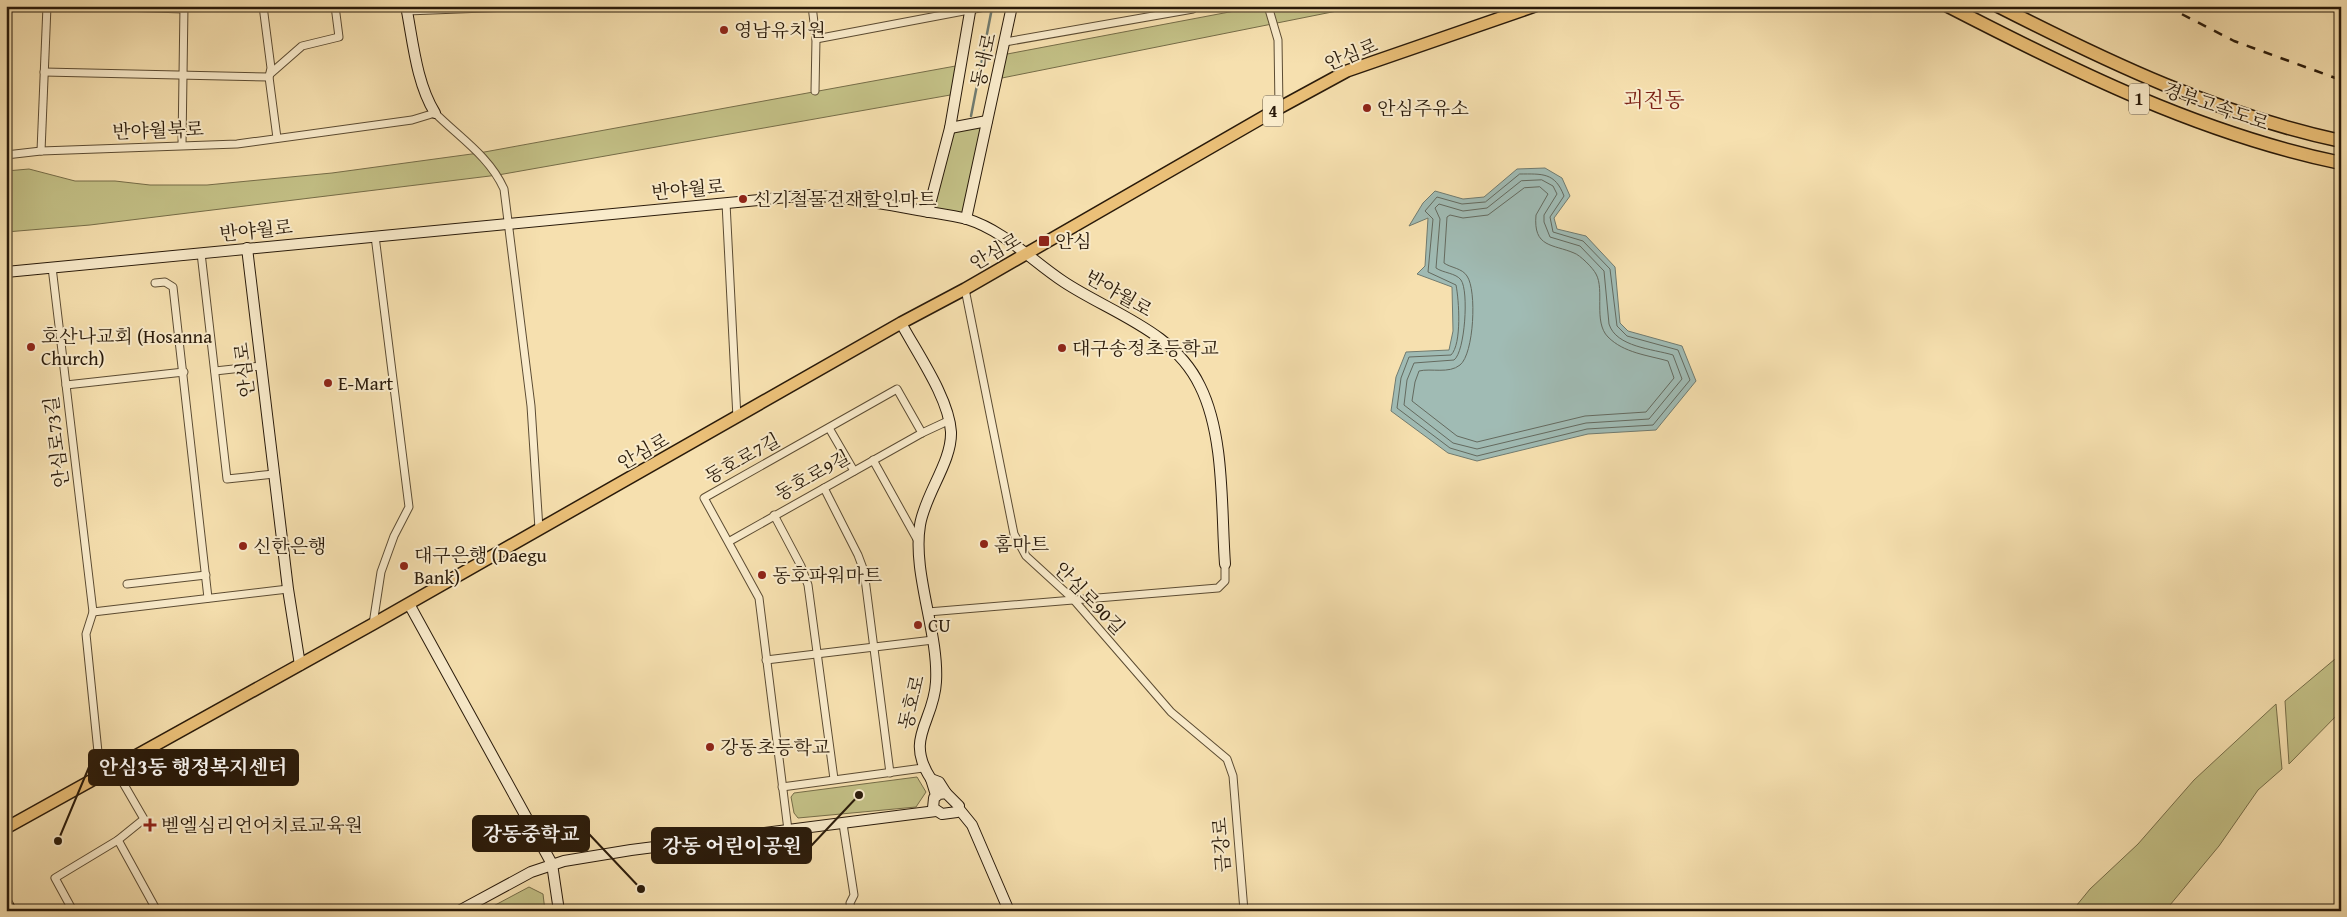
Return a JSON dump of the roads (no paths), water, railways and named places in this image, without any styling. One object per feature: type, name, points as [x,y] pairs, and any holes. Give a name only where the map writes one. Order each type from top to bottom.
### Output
[{"type":"highway","name":"경부고속도로","points":[[1948,6],[2057,62],[2172,112],[2242,138],[2341,163]]},
{"type":"highway","name":"경부고속도로","points":[[1998,6],[2087,51],[2190,95],[2239,113],[2341,141]]},
{"type":"main road","name":"안심로","points":[[6,828],[409,604],[1347,71],[1535,6]]},
{"type":"street","points":[[41,151],[47,6]]},
{"type":"street","points":[[90,6],[184,7],[182,144]]},
{"type":"street","points":[[263,6],[271,68],[269,76],[276,138]]},
{"type":"street","points":[[44,72],[269,76],[302,46],[339,37],[334,6]]},
{"type":"street","points":[[538,6],[406,8],[427,100],[435,113],[479,153],[496,172],[504,190],[530,406],[539,529]]},
{"type":"street","points":[[812,6],[816,39],[815,92]]},
{"type":"street","points":[[816,39],[971,8],[990,6]]},
{"type":"street","name":"동내로","points":[[966,219],[1012,6]]},
{"type":"street","points":[[1005,42],[1192,9],[1195,6]]},
{"type":"street","points":[[1268,6],[1278,40],[1279,108]]},
{"type":"street","points":[[2285,6],[2323,6]]},
{"type":"street","points":[[928,212],[950,128],[971,8]]},
{"type":"street","name":"반야월북로","points":[[6,155],[41,151],[182,144],[237,144],[412,120],[435,113]]},
{"type":"street","points":[[950,128],[987,120]]},
{"type":"street","name":"반야월로","points":[[6,272],[726,203],[818,196],[851,198],[966,219],[990,228],[1027,252],[1064,282],[1152,332],[1183,359],[1196,379],[1216,432],[1225,564]]},
{"type":"street","points":[[726,203],[737,418]]},
{"type":"street","points":[[373,624],[381,572],[394,536],[409,507],[375,236]]},
{"type":"street","name":"안심로","points":[[247,248],[288,589],[300,665]]},
{"type":"street","points":[[201,253],[227,480],[274,474]]},
{"type":"street","name":"안심로73길","points":[[52,268],[93,612],[86,634],[98,752],[144,819],[118,840]]},
{"type":"street","points":[[155,283],[165,282],[173,287],[208,598]]},
{"type":"street","name":"안심로90길","points":[[965,289],[1014,534],[1026,556],[1073,599],[1171,712],[1227,759],[1233,776]]},
{"type":"street","name":"동호로","points":[[901,323],[946,405],[951,435],[948,454],[924,510],[918,542],[932,640],[936,684],[919,740],[923,768],[931,779],[938,782],[941,794],[957,803],[959,810],[972,825],[1008,911]]},
{"type":"street","points":[[215,371],[261,366]]},
{"type":"street","points":[[66,385],[184,372]]},
{"type":"street","name":"동호로7길","points":[[788,830],[759,598],[730,541],[704,498],[897,389],[922,432]]},
{"type":"street","name":"동호로9길","points":[[834,779],[819,655],[808,586],[801,566],[774,515],[922,432],[950,420]]},
{"type":"street","points":[[829,428],[854,471]]},
{"type":"street","name":"동호로","points":[[873,460],[918,542]]},
{"type":"street","points":[[824,488],[855,547],[864,571],[890,773]]},
{"type":"street","points":[[730,541],[774,515]]},
{"type":"street","points":[[928,612],[1218,588],[1225,581],[1225,564]]},
{"type":"street","points":[[127,584],[206,575]]},
{"type":"street","points":[[93,612],[288,589]]},
{"type":"street","points":[[409,604],[552,864],[559,911]]},
{"type":"street","points":[[766,660],[932,640]]},
{"type":"street","points":[[782,787],[923,768]]},
{"type":"street","name":"금강로","points":[[1233,776],[1244,911]]},
{"type":"street","points":[[936,811],[932,802],[941,794]]},
{"type":"street","points":[[459,911],[531,872],[552,864],[631,850],[936,811],[942,814],[953,813],[959,810]]},
{"type":"street","points":[[843,824],[854,895],[850,903],[851,911]]},
{"type":"street","points":[[73,911],[55,878],[118,840],[157,911]]},
{"type":"street","points":[[6,901],[11,911]]},
{"type":"water","points":[[1545,168],[1562,178],[1570,196],[1554,218],[1557,229],[1586,236],[1615,267],[1620,323],[1628,331],[1682,346],[1696,381],[1656,430],[1588,434],[1477,461],[1448,453],[1391,411],[1396,377],[1406,352],[1449,350],[1453,331],[1452,287],[1417,274],[1425,266],[1428,218],[1409,226],[1423,203],[1435,191],[1463,199],[1484,197],[1517,169]]},
{"type":"waterway","points":[[971,116],[992,8]]},
{"type":"railway","points":[[2166,6],[2234,41],[2341,80]]},
{"type":"place","name":"영남유치원","points":[[724,30]]},
{"type":"place","name":"안심주유소","points":[[1367,108]]},
{"type":"place","name":"신기철물건재할인마트","points":[[743,199]]},
{"type":"place","name":"안심","points":[[1044,241]]},
{"type":"place","name":"호산나교회 (Hosanna Church)","points":[[31,347]]},
{"type":"place","name":"대구송정초등학교","points":[[1062,348]]},
{"type":"place","name":"E-Mart","points":[[328,383]]},
{"type":"place","name":"홈마트","points":[[984,544]]},
{"type":"place","name":"신한은행","points":[[243,546]]},
{"type":"place","name":"대구은행 (Daegu Bank)","points":[[404,566]]},
{"type":"place","name":"동호파워마트","points":[[762,575]]},
{"type":"place","name":"CU","points":[[918,625]]},
{"type":"place","name":"강동초등학교","points":[[710,747]]},
{"type":"place","name":"강동 어린이공원","points":[[859,795]]},
{"type":"place","name":"벧엘심리언어치료교육원","points":[[150,825]]},
{"type":"place","name":"안심3동 행정복지센터","points":[[58,841]]},
{"type":"place","name":"강동중학교","points":[[641,889]]},
{"type":"district","name":"괴전동","points":[[1654,100]]}]
